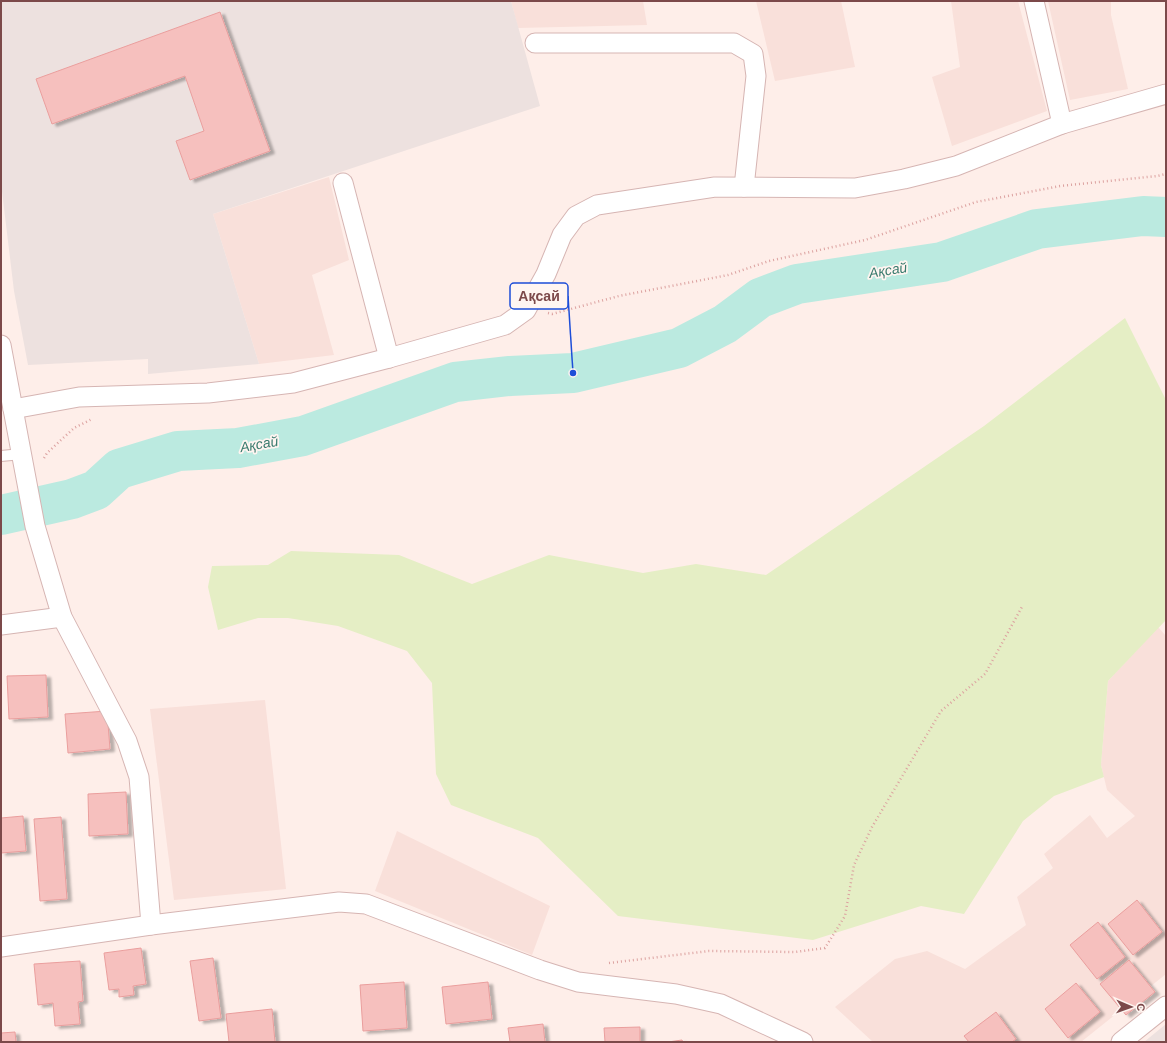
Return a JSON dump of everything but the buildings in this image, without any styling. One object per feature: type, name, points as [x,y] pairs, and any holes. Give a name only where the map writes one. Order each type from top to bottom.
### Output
[{"type":"street","points":[[1034,1],[1062,124]]},
{"type":"street","points":[[535,43],[734,43],[753,54],[756,76],[744,188]]},
{"type":"street","points":[[13,409],[79,397],[208,393],[293,383],[389,358],[505,325],[526,310],[546,274],[562,235],[576,216],[597,205],[715,187],[855,188],[904,179],[956,166],[1062,124],[1166,94]]},
{"type":"street","points":[[343,183],[389,358]]},
{"type":"street","points":[[1,346],[35,526],[62,617],[127,741],[139,777],[151,925]]},
{"type":"street","points":[[1,625],[62,617]]},
{"type":"street","points":[[1,947],[151,925],[339,902],[366,904],[540,970],[578,982],[676,994],[721,1004],[803,1042]]},
{"type":"street","points":[[1121,1042],[1166,1006]]},
{"type":"lane","points":[[1,456],[22,454]]},
{"type":"path","points":[[526,310],[552,314],[619,296],[728,274],[769,261],[865,240],[976,202],[1060,186],[1166,174]]},
{"type":"path","points":[[44,460],[47,453],[74,428],[98,416]]},
{"type":"path","points":[[606,964],[709,951],[795,952],[825,948],[845,916],[854,865],[872,828],[941,711],[985,674],[1023,605]]},
{"type":"shaded area","points":[[1,1],[511,1],[540,106],[213,214],[259,364],[148,374],[148,359],[28,365],[14,291],[1,183]]},
{"type":"shaded area","points":[[511,1],[643,1],[647,25],[518,28]]},
{"type":"shaded area","points":[[756,1],[841,1],[855,67],[775,81]]},
{"type":"shaded area","points":[[951,1],[1018,1],[1047,111],[952,146],[932,77],[960,67]]},
{"type":"shaded area","points":[[1048,1],[1111,1],[1111,15],[1128,89],[1070,100]]},
{"type":"shaded area","points":[[329,177],[349,260],[312,275],[334,355],[259,364],[213,214]]},
{"type":"shaded area","points":[[1158,627],[1166,636],[1166,974],[1081,1042],[873,1042],[835,1007],[895,959],[927,951],[965,969],[1026,925],[1017,897],[1053,868],[1044,854],[1090,815],[1107,838],[1135,816],[1107,790],[1101,765],[1108,681]]},
{"type":"shaded area","points":[[265,700],[286,889],[174,900],[150,709]]},
{"type":"shaded area","points":[[397,831],[550,906],[532,955],[375,891]]},
{"type":"shaded area","points":[[1166,1024],[1166,1042],[1144,1042]]},
{"type":"green space","points":[[1125,318],[1166,400],[1166,620],[1108,681],[1101,765],[1104,777],[1054,796],[1023,821],[964,914],[921,906],[813,940],[618,916],[538,838],[451,805],[436,774],[432,683],[407,651],[338,626],[288,618],[258,618],[218,630],[208,587],[212,566],[268,565],[291,551],[399,555],[472,584],[549,555],[643,573],[696,564],[766,575],[984,426]]},
{"type":"waterway","name":"Ақсай","points":[[1,515],[72,499],[96,490],[119,469],[178,451],[238,448],[303,436],[455,382],[510,376],[573,373],[679,348],[725,324],[760,298],[797,284],[942,262],[1037,229],[1143,216],[1166,217]]},
{"type":"place","name":"Ақсай","points":[[573,373]]}]
